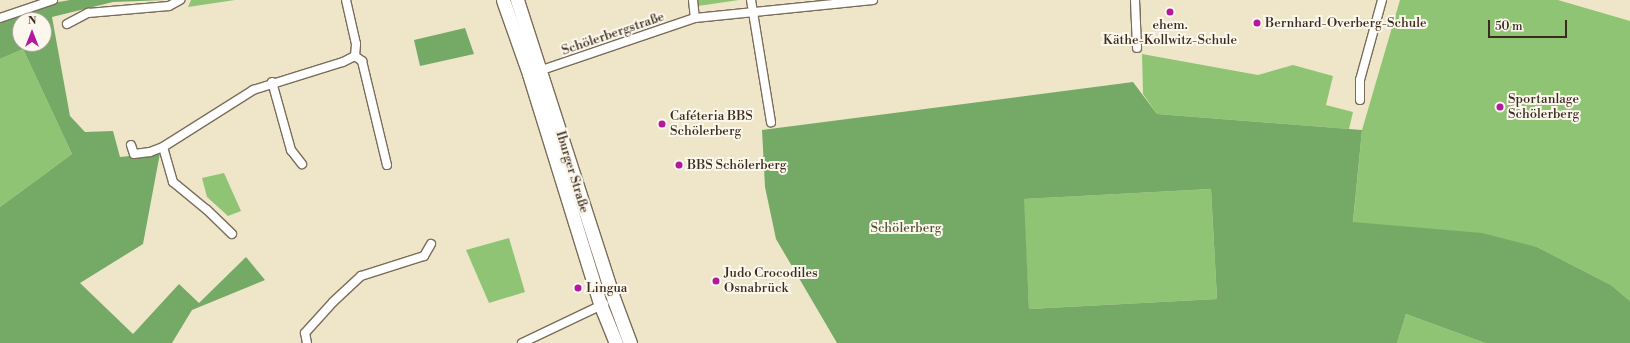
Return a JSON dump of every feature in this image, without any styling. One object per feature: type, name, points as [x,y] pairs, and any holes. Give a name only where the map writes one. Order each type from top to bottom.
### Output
[{"type":"main road","name":"Iburger Straße","points":[[503,0],[536,72],[630,343]]},
{"type":"main road","name":"Iburger Straße","points":[[517,0],[601,306],[616,343]]},
{"type":"street","points":[[0,18],[53,0]]},
{"type":"street","points":[[67,24],[88,13],[169,6],[180,0]]},
{"type":"street","points":[[346,0],[356,44],[355,56]]},
{"type":"street","points":[[693,0],[694,18]]},
{"type":"street","points":[[751,0],[752,12],[758,33],[771,122]]},
{"type":"street","name":"Schölerbergstraße","points":[[536,72],[694,18],[873,0]]},
{"type":"street","points":[[1135,0],[1137,48]]},
{"type":"street","points":[[1360,100],[1360,80],[1382,0]]},
{"type":"street","points":[[131,146],[134,154],[150,152],[163,147],[252,90],[272,82],[344,62],[355,56]]},
{"type":"street","points":[[355,56],[362,61],[387,165]]},
{"type":"street","points":[[272,82],[291,150],[302,164]]},
{"type":"street","points":[[163,147],[172,182],[208,210],[232,234]]},
{"type":"street","points":[[307,343],[305,333],[333,302],[362,276],[424,256],[432,244]]},
{"type":"street","points":[[522,343],[614,300]]},
{"type":"green space","points":[[70,0],[165,0],[113,2],[52,17],[52,12],[27,12],[47,4]]},
{"type":"green space","points":[[191,0],[235,0],[188,7]]},
{"type":"green space","points":[[698,0],[739,0],[698,6]]},
{"type":"green space","name":"Sportanlage Schölerberg","points":[[1400,0],[1558,0],[1630,21],[1630,301],[1611,285],[1537,247],[1353,223],[1362,130]]},
{"type":"green space","points":[[52,17],[70,116],[85,132],[113,131],[120,157],[160,153],[143,244],[80,283],[133,334],[179,284],[199,303],[246,257],[265,280],[192,310],[172,343],[0,343],[0,207],[72,154],[24,52],[52,52]]},
{"type":"green space","points":[[12,18],[12,52],[16,52],[0,59],[0,23]]},
{"type":"green space","points":[[465,28],[474,54],[420,66],[414,40]]},
{"type":"green space","points":[[16,52],[24,52],[72,154],[0,207],[0,59]]},
{"type":"green space","points":[[1142,54],[1258,75],[1293,65],[1333,76],[1326,105],[1353,112],[1349,129],[1157,114],[1143,94]]},
{"type":"green space","name":"Schölerberg","points":[[1133,82],[1157,114],[1362,130],[1353,222],[1482,233],[1537,247],[1611,285],[1630,301],[1630,343],[1485,343],[1406,314],[1397,343],[837,343],[776,239],[765,187],[762,130]],"holes":[[[1211,189],[1217,299],[1029,309],[1024,199]]]},
{"type":"green space","points":[[224,173],[241,211],[228,216],[207,197],[202,178]]},
{"type":"green space","points":[[1211,189],[1217,299],[1029,309],[1023,199]]},
{"type":"green space","points":[[509,238],[525,292],[489,303],[466,250]]},
{"type":"green space","points":[[1406,314],[1485,343],[1397,343]]},
{"type":"place","name":"ehem. Käthe-Kollwitz-Schule","points":[[1170,12]]},
{"type":"place","name":"Bernhard-Overberg-Schule","points":[[1257,23]]},
{"type":"place","name":"Sportanlage Schölerberg","points":[[1500,107]]},
{"type":"place","name":"Caféteria BBS Schölerberg","points":[[662,124]]},
{"type":"place","name":"BBS Schölerberg","points":[[679,165]]},
{"type":"place","name":"Judo Crocodiles Osnabrück","points":[[716,281]]},
{"type":"place","name":"Lingua","points":[[578,288]]}]
